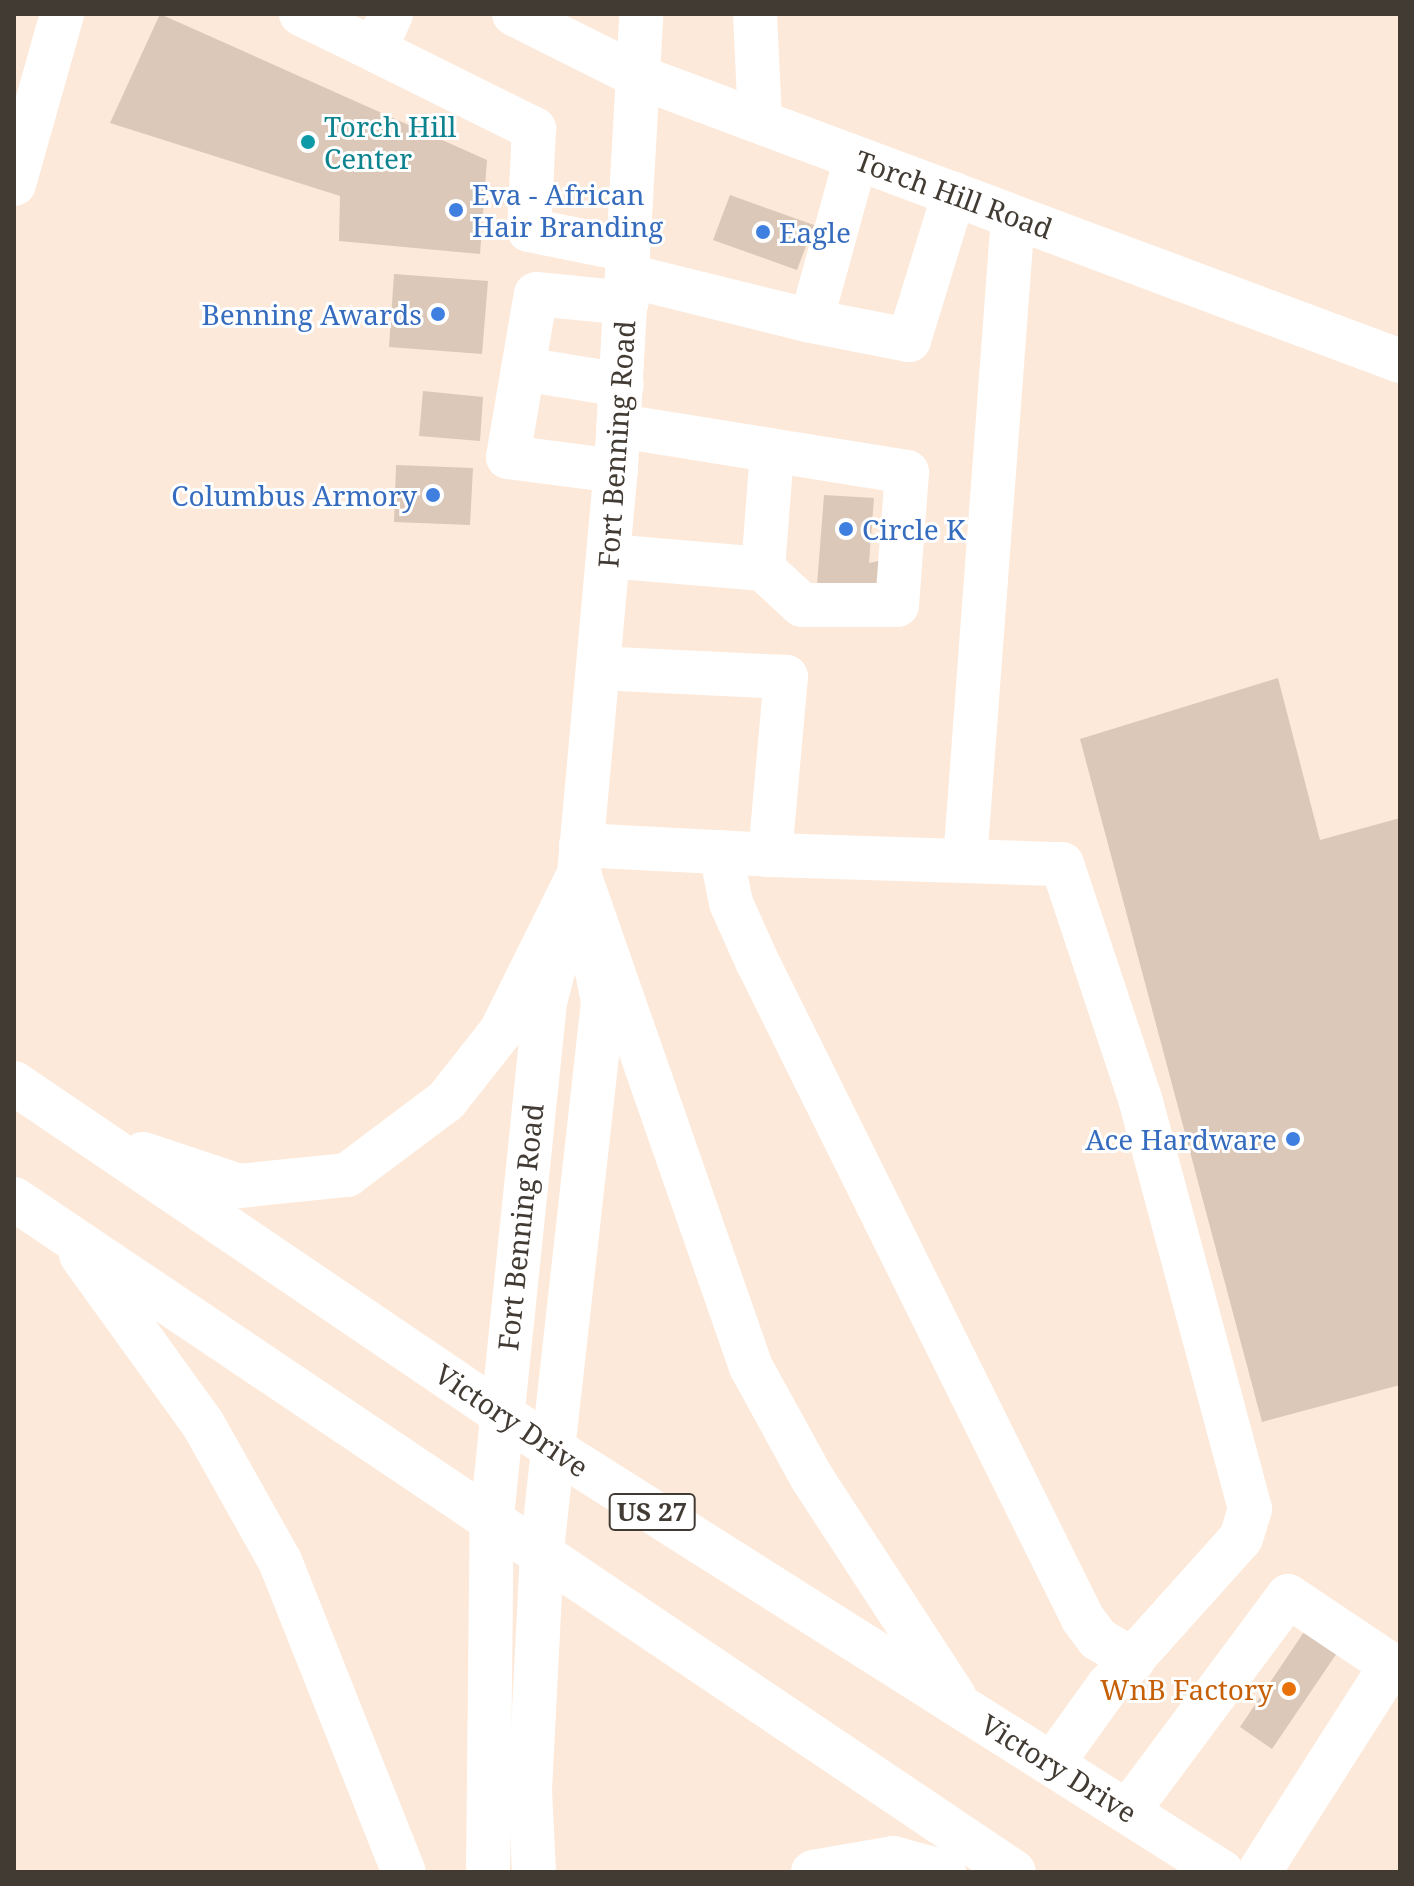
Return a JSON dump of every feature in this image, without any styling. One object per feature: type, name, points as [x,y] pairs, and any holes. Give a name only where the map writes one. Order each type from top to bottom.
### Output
[{"type":"main road","points":[[14,184],[62,14]]},
{"type":"main road","points":[[301,14],[383,32],[534,129],[529,230],[628,276],[811,321],[909,340],[954,194]]},
{"type":"main road","name":"Torch Hill Road","points":[[514,14],[642,78],[1400,361]]},
{"type":"main road","name":"Fort Benning Road","points":[[488,1872],[492,1516],[500,1412],[545,1002],[580,860],[616,471],[642,78],[641,14]]},
{"type":"main road","points":[[755,14],[760,121]]},
{"type":"main road","points":[[811,321],[856,158]]},
{"type":"main road","points":[[965,861],[1013,217]]},
{"type":"main road","points":[[616,471],[508,457],[536,294],[628,276]]},
{"type":"main road","points":[[523,369],[620,406],[772,451],[907,472],[897,605],[802,605],[763,569],[608,556]]},
{"type":"main road","points":[[763,569],[772,451]]},
{"type":"main road","points":[[598,668],[786,677],[770,855]]},
{"type":"main road","points":[[721,852],[731,903],[757,961],[1083,1619],[1098,1639],[1133,1660]]},
{"type":"main road","points":[[580,860],[721,852],[1062,864],[1143,1109],[1250,1509],[1241,1538],[1133,1660],[1052,1764]]},
{"type":"main road","points":[[92,1137],[239,1186],[347,1175],[446,1101],[501,1031],[580,860]]},
{"type":"main road","points":[[580,860],[751,1367],[812,1478],[962,1708]]},
{"type":"main road","name":"Fort Benning Road","points":[[534,1872],[530,1790],[542,1549],[603,1002],[580,860]]},
{"type":"main road","name":"Victory Drive","points":[[14,1083],[555,1450],[1222,1872]]},
{"type":"main road","points":[[14,1199],[542,1549],[1014,1872]]},
{"type":"main road","points":[[66,1234],[203,1424],[280,1561],[404,1872]]},
{"type":"main road","points":[[1128,1811],[1288,1596],[1391,1665],[1259,1872]]},
{"type":"main road","points":[[813,1872],[893,1858],[944,1872]]},
{"type":"building","name":"Torch Hill Center","points":[[160,14],[487,160],[480,254],[339,241],[340,196],[110,123]]},
{"type":"building","name":"Eagle","points":[[730,195],[814,225],[797,270],[713,240]]},
{"type":"building","name":"Benning Awards","points":[[394,274],[488,281],[482,354],[389,347]]},
{"type":"building","points":[[423,391],[483,397],[480,441],[419,436]]},
{"type":"building","name":"Columbus Armory","points":[[396,465],[473,468],[470,525],[394,522]]},
{"type":"building","name":"Circle K","points":[[824,495],[874,498],[869,563],[883,560],[879,603],[816,598]]},
{"type":"building","name":"Ace Hardware","points":[[1278,678],[1320,840],[1400,818],[1400,1385],[1262,1422],[1080,739]]},
{"type":"building","name":"WnB Factory","points":[[1306,1629],[1339,1650],[1272,1749],[1240,1727]]},
{"type":"place","name":"Torch Hill Center","points":[[308,142]]},
{"type":"place","name":"Eva - African Hair Branding","points":[[456,210]]},
{"type":"place","name":"Eagle","points":[[763,232]]},
{"type":"place","name":"Benning Awards","points":[[438,314]]},
{"type":"place","name":"Columbus Armory","points":[[433,495]]},
{"type":"place","name":"Circle K","points":[[846,529]]},
{"type":"place","name":"Ace Hardware","points":[[1293,1139]]},
{"type":"place","name":"WnB Factory","points":[[1289,1689]]}]
